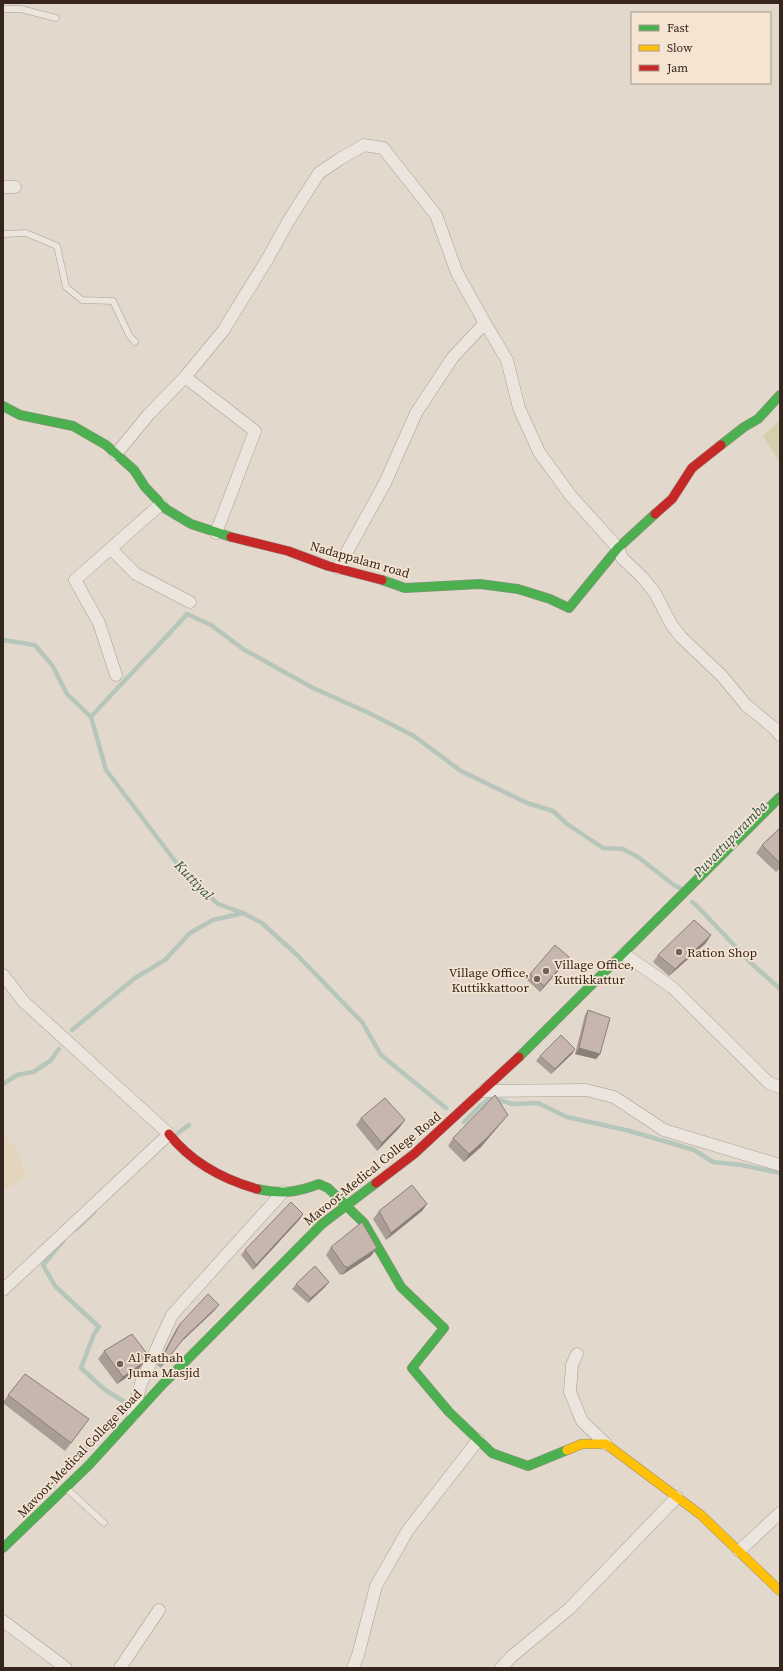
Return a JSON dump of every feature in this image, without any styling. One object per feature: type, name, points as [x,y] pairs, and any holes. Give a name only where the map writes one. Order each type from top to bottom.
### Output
[{"type":"street","points":[[116,454],[149,414],[185,377],[223,331],[268,258],[289,220],[319,173],[364,145],[383,148],[436,215],[457,273],[507,360],[519,408],[539,452],[570,496],[618,548],[622,558],[642,577],[655,593],[671,624],[681,638],[718,672],[746,705],[774,728],[780,735]]},
{"type":"street","points":[[338,568],[385,483],[416,413],[453,357],[485,323]]},
{"type":"street","points":[[185,377],[255,431],[216,533]]},
{"type":"street","name":"Nadappalam road","points":[[3,406],[20,415],[74,426],[106,444],[134,470],[146,487],[166,509],[191,524],[216,533],[288,551],[405,588],[480,584],[518,588],[550,599],[569,608],[618,548],[672,499],[692,468],[744,427],[758,419],[780,395]]},
{"type":"street","points":[[116,674],[99,623],[75,580],[161,504]]},
{"type":"street","points":[[111,549],[136,574],[190,602]]},
{"type":"street","name":"Mavoor-Medical College Road","points":[[3,1548],[89,1465],[162,1385],[322,1224],[414,1154],[483,1091],[624,954],[780,797]]},
{"type":"street","points":[[624,954],[673,988],[769,1082],[780,1087]]},
{"type":"street","points":[[3,976],[24,1002],[169,1134],[192,1158],[212,1171],[261,1190],[283,1192],[299,1191],[319,1184],[328,1188],[346,1205],[364,1223],[401,1288],[444,1328],[412,1368],[449,1412],[492,1453],[528,1466],[582,1444],[606,1444]]},
{"type":"street","points":[[483,1091],[586,1090],[614,1097],[664,1130],[780,1165]]},
{"type":"street","points":[[3,1290],[169,1134]]},
{"type":"street","points":[[132,1418],[142,1383],[153,1355],[172,1315],[283,1192]]},
{"type":"street","points":[[578,1354],[572,1365],[570,1392],[582,1421],[606,1444],[701,1516],[780,1591]]},
{"type":"street","points":[[353,1668],[358,1655],[376,1586],[408,1530],[478,1440]]},
{"type":"street","points":[[501,1668],[511,1657],[569,1609],[677,1497]]},
{"type":"street","points":[[739,1551],[780,1513]]},
{"type":"street","points":[[120,1668],[159,1610]]},
{"type":"street","points":[[3,1621],[66,1668]]},
{"type":"lane","points":[[3,9],[21,9],[56,18]]},
{"type":"lane","points":[[3,234],[26,233],[57,246],[66,287],[82,300],[113,301],[129,335],[135,342]]},
{"type":"lane","points":[[66,1488],[104,1523]]},
{"type":"shaded area","points":[[780,420],[780,463],[763,436]]},
{"type":"shaded area","points":[[3,1135],[16,1148],[26,1176],[3,1191]]},
{"type":"building","points":[[780,828],[780,863],[762,845]]},
{"type":"building","name":"Ration Shop","points":[[694,920],[711,935],[675,969],[658,955]]},
{"type":"building","name":"Village Office, Kuttikkattur","points":[[555,945],[569,957],[544,986],[530,974]]},
{"type":"building","points":[[588,1010],[610,1018],[600,1054],[579,1048]]},
{"type":"building","points":[[561,1035],[575,1049],[555,1069],[540,1056]]},
{"type":"building","points":[[495,1095],[508,1115],[486,1139],[469,1154],[453,1138]]},
{"type":"building","points":[[385,1098],[405,1120],[382,1143],[361,1118]]},
{"type":"building","points":[[412,1185],[427,1204],[391,1233],[379,1211]]},
{"type":"building","points":[[291,1202],[303,1214],[256,1265],[245,1250]]},
{"type":"building","points":[[362,1222],[377,1248],[347,1268],[331,1247]]},
{"type":"building","points":[[315,1266],[329,1282],[311,1298],[296,1284]]},
{"type":"building","points":[[208,1294],[219,1305],[185,1337],[165,1362],[161,1360],[180,1324]]},
{"type":"building","points":[[132,1334],[148,1355],[144,1362],[123,1377],[104,1351]]},
{"type":"building","points":[[25,1374],[89,1419],[71,1443],[8,1395]]},
{"type":"waterway","points":[[91,717],[187,614],[211,625],[243,649],[313,688],[367,712],[414,736],[461,771],[527,803],[553,811],[567,824],[603,848],[623,849],[638,857],[674,885],[682,889]]},
{"type":"waterway","name":"Kuttiyal","points":[[3,640],[35,645],[52,665],[67,694],[91,717],[106,770],[185,874],[218,904],[243,913],[262,923],[297,955],[362,1022],[381,1055],[446,1108]]},
{"type":"waterway","name":"Puvattuparamba","points":[[692,902],[750,962],[780,989]]},
{"type":"waterway","points":[[72,1030],[135,978],[165,960],[190,933],[213,920],[243,913]]},
{"type":"waterway","points":[[3,1084],[17,1075],[33,1072],[50,1061],[59,1049]]},
{"type":"waterway","points":[[464,1122],[481,1105],[491,1098],[513,1104],[538,1103],[567,1117],[630,1131],[694,1150],[713,1162],[741,1165],[780,1173]]},
{"type":"waterway","points":[[178,1133],[189,1125]]},
{"type":"waterway","points":[[76,1229],[94,1212]]},
{"type":"waterway","points":[[49,1490],[126,1403],[104,1389],[81,1368],[94,1334],[99,1327],[55,1286],[43,1265],[63,1241]]},
{"type":"traffic: fast","points":[[721,445],[744,427],[758,419],[780,395]]},
{"type":"traffic: fast","points":[[3,406],[20,415],[73,426],[106,445],[134,470],[145,487],[166,509],[191,524],[231,537]]},
{"type":"traffic: fast","points":[[382,580],[405,588],[480,584],[518,589],[550,599],[569,608],[618,548],[655,514]]},
{"type":"traffic: fast","points":[[519,1057],[780,797]]},
{"type":"traffic: fast","points":[[3,1548],[89,1465],[162,1385],[322,1224],[376,1183]]},
{"type":"traffic: fast","points":[[257,1189],[274,1192],[288,1192],[319,1184],[328,1188],[364,1223],[401,1287],[444,1328],[412,1368],[449,1412],[492,1453],[528,1466],[567,1450]]},
{"type":"traffic: slow","points":[[567,1450],[582,1444],[606,1444],[701,1515],[780,1591]]},
{"type":"traffic: jam","points":[[655,514],[672,499],[692,468],[721,445]]},
{"type":"traffic: jam","points":[[231,537],[288,551],[328,566],[382,580]]},
{"type":"traffic: jam","points":[[376,1183],[414,1154],[519,1057]]},
{"type":"traffic: jam","points":[[169,1134],[187,1153],[208,1168],[220,1175],[257,1189]]},
{"type":"place","name":"Ration Shop","points":[[679,952]]},
{"type":"place","name":"Village Office, Kuttikkattur","points":[[546,971]]},
{"type":"place","name":"Village Office, Kuttikkattoor","points":[[537,979]]},
{"type":"place","name":"Al Fathah Juma Masjid","points":[[120,1364]]}]
